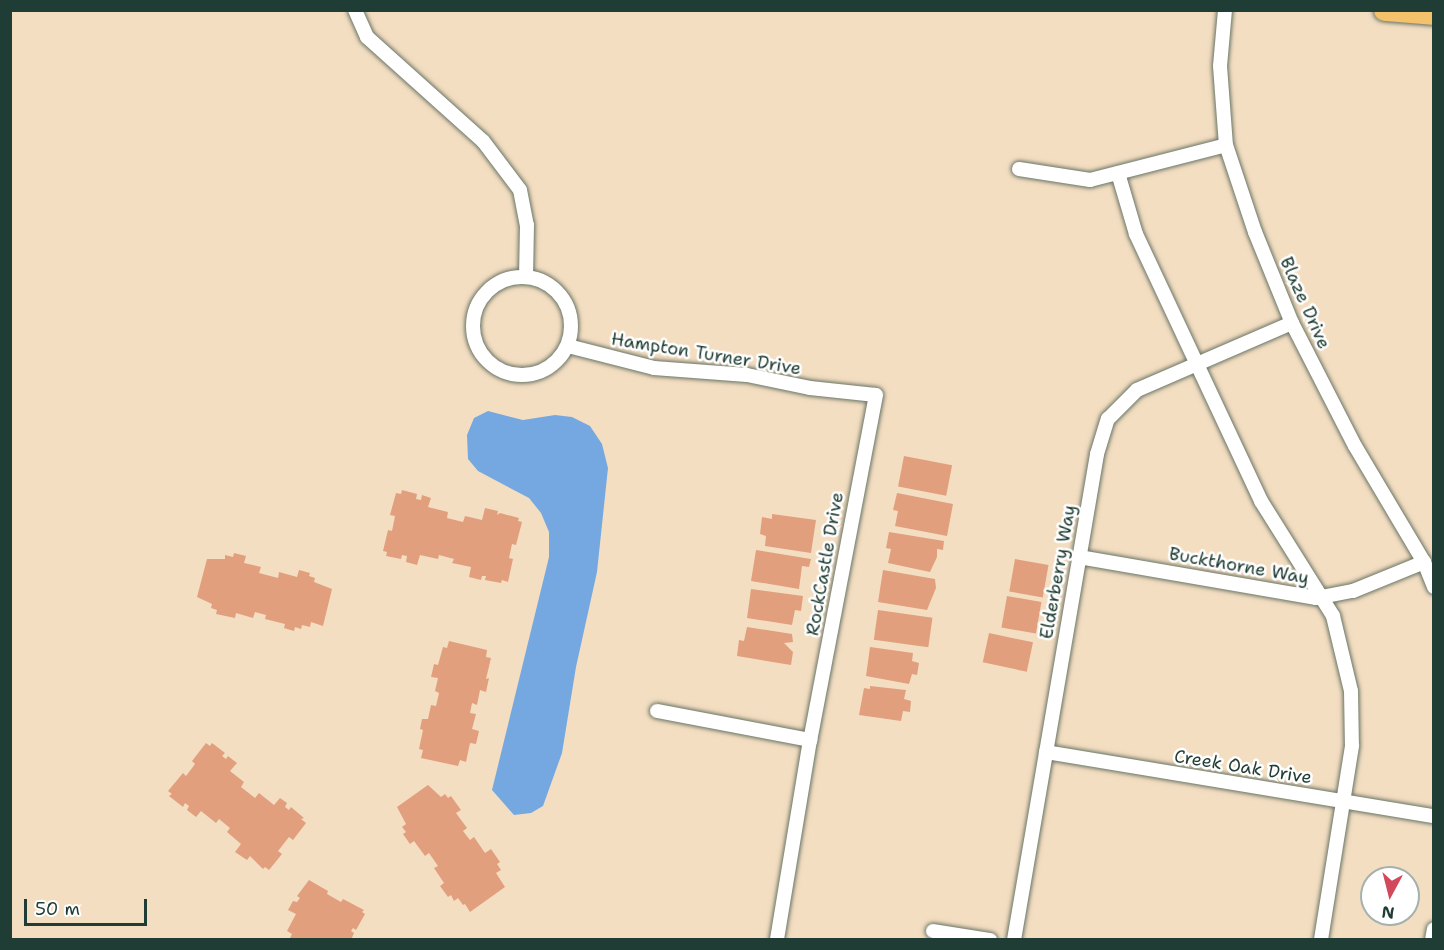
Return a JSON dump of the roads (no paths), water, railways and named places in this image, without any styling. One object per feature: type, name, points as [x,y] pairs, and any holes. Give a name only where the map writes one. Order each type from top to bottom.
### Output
[{"type":"main road","points":[[1384,10],[1434,14]]},
{"type":"street","points":[[355,10],[367,37],[483,141],[520,190],[527,225],[526,277]]},
{"type":"street","name":"Blaze Drive","points":[[1225,10],[1220,66],[1226,145],[1255,232],[1292,323],[1355,446],[1424,562],[1434,587]]},
{"type":"street","points":[[1019,169],[1090,180],[1226,145]]},
{"type":"street","points":[[1118,173],[1136,234],[1261,501],[1333,616],[1351,691],[1352,746],[1321,939]]},
{"type":"street","points":[[526,277],[549,284],[563,297],[572,324],[568,346],[553,365],[533,375],[507,373],[499,370],[486,359],[477,346],[473,327],[479,303],[484,294],[497,283],[509,278],[526,277]]},
{"type":"street","name":"Elderberry Way","points":[[1014,939],[1097,454],[1108,419],[1137,390],[1292,323]]},
{"type":"street","name":"Hampton Turner Drive","points":[[568,346],[654,369],[747,375],[810,388],[876,396]]},
{"type":"street","name":"RockCastle Drive","points":[[777,939],[810,740],[876,396]]},
{"type":"street","name":"Buckthorne Way","points":[[1079,557],[1321,597],[1353,591],[1424,562]]},
{"type":"street","points":[[657,711],[810,740]]},
{"type":"street","name":"Creek Oak Drive","points":[[1046,752],[1434,816]]},
{"type":"street","points":[[1432,939],[1434,929]]},
{"type":"street","points":[[933,931],[990,939]]},
{"type":"water","points":[[488,411],[523,420],[555,415],[572,417],[590,426],[602,444],[608,468],[597,572],[576,667],[562,753],[543,806],[531,813],[514,815],[492,790],[549,557],[549,532],[541,513],[529,498],[478,471],[468,459],[467,435],[474,418]]}]
